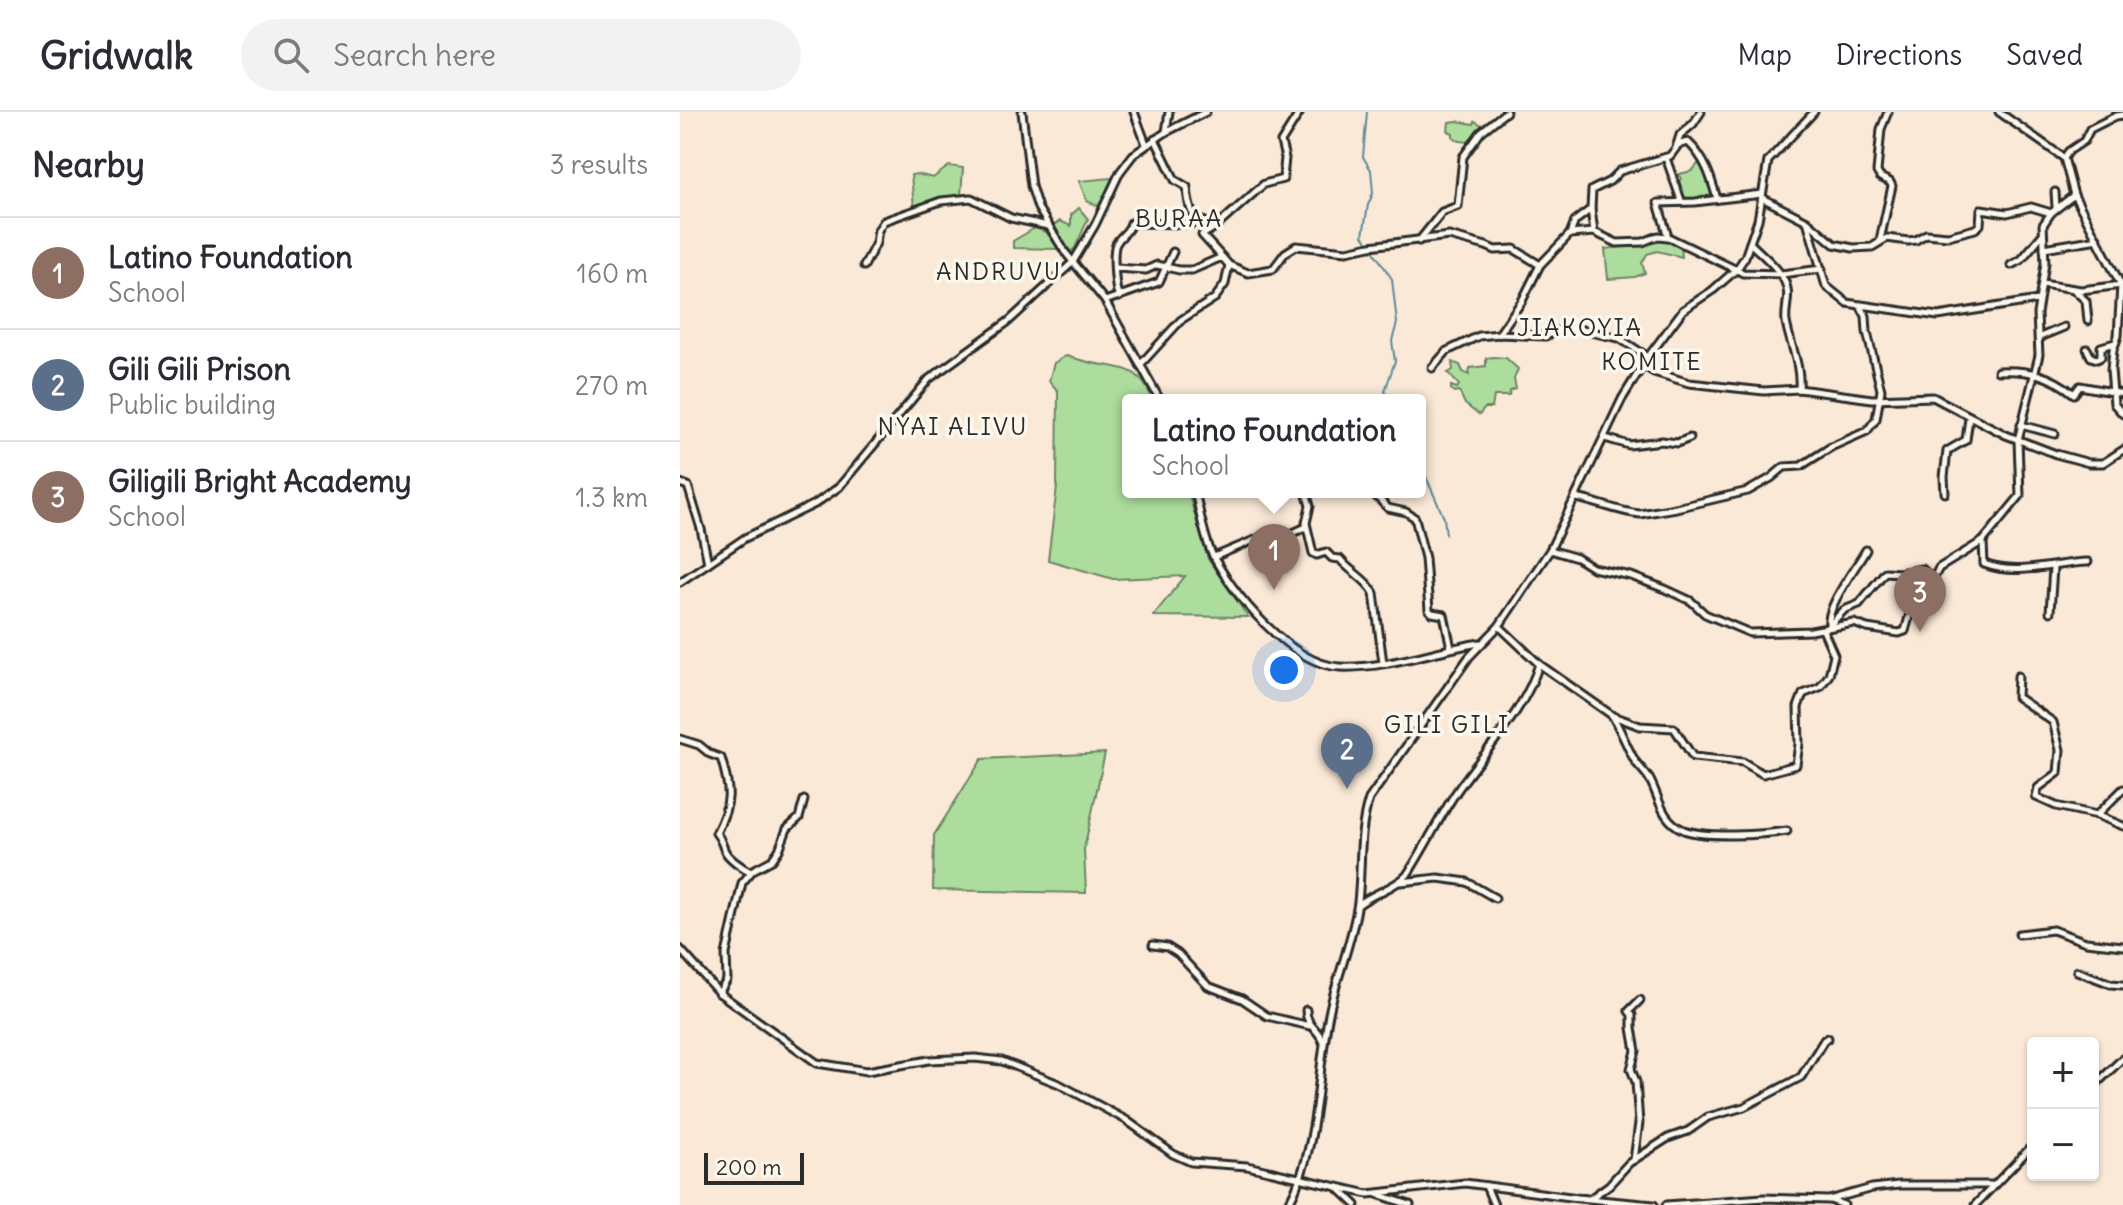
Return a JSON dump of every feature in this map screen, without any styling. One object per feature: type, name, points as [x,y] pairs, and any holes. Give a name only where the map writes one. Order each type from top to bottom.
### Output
[{"type":"street","points":[[1022,112],[1031,186],[1048,226],[1105,301],[1157,394]]},
{"type":"street","points":[[1134,112],[1146,144]]},
{"type":"street","points":[[1166,132],[1169,112]]},
{"type":"street","points":[[680,582],[745,538],[815,504],[839,487],[929,379],[1009,321],[1073,262],[1120,172],[1146,144],[1206,112]]},
{"type":"street","points":[[1300,112],[1281,142],[1285,158],[1283,179],[1264,184],[1218,225],[1202,235],[1229,265],[1248,273],[1273,269],[1285,253],[1296,246],[1347,251],[1449,236],[1495,250],[1514,249],[1540,265]]},
{"type":"street","points":[[1419,242],[1442,212],[1458,206],[1463,157],[1481,132],[1506,112]]},
{"type":"street","points":[[1594,232],[1592,190],[1610,181],[1618,172],[1666,158],[1677,145],[1680,135],[1701,112]]},
{"type":"street","points":[[1288,1205],[1301,1178],[1330,1006],[1358,905],[1362,824],[1369,799],[1481,643],[1499,626],[1550,550],[1622,399],[1648,357],[1683,310],[1737,269],[1750,243],[1768,161],[1814,112]]},
{"type":"street","points":[[1880,241],[1892,186],[1877,172],[1881,129],[1888,112]]},
{"type":"street","points":[[1999,112],[2064,158],[2074,195],[2122,285],[2118,336],[2111,369],[2114,404],[2123,414]]},
{"type":"street","points":[[2064,158],[2083,142],[2090,129],[2118,114]]},
{"type":"street","points":[[1155,139],[1175,180],[1187,187],[1196,218],[1218,225]]},
{"type":"street","points":[[1677,145],[1688,142],[1705,162],[1717,199]]},
{"type":"street","points":[[1666,158],[1682,201]]},
{"type":"street","points":[[2054,210],[2055,192]]},
{"type":"street","points":[[1550,550],[1577,558],[1593,568],[1631,576],[1665,589],[1691,601],[1705,614],[1743,631],[1784,633],[1854,623],[1867,628],[1903,632],[1914,598],[1929,587],[1939,568],[1983,541],[2020,496],[2018,440],[2040,337],[2037,318],[2045,263],[2044,222],[2074,195]]},
{"type":"street","points":[[1668,237],[1657,204],[1682,201],[1762,196],[1807,221],[1834,244],[1866,248],[1892,237],[1913,241],[1926,234],[1948,236],[1975,229],[1980,225],[1981,209],[2007,213],[2031,207],[2054,210]]},
{"type":"street","points":[[864,266],[884,221],[941,201],[971,198],[1006,216],[1048,226]]},
{"type":"street","points":[[1499,334],[1522,301],[1540,265],[1570,234],[1575,221],[1591,209]]},
{"type":"street","points":[[1119,297],[1115,291],[1113,256],[1120,237],[1133,222],[1191,224],[1196,218]]},
{"type":"street","points":[[1807,221],[1828,288],[1847,303],[1938,316],[2038,300]]},
{"type":"street","points":[[1570,234],[1594,232],[1617,243],[1668,237],[1710,260],[1743,273],[1781,274],[1822,269]]},
{"type":"street","points":[[2011,265],[2021,260],[2042,235]]},
{"type":"street","points":[[2044,248],[2098,239]]},
{"type":"street","points":[[1750,243],[1781,274],[1788,290],[1786,319],[1798,363],[1799,389]]},
{"type":"street","points":[[1105,301],[1159,282],[1173,252]]},
{"type":"street","points":[[1116,268],[1146,270],[1157,265],[1196,269],[1222,257]]},
{"type":"street","points":[[1140,365],[1181,320],[1215,298],[1225,284],[1229,265]]},
{"type":"street","points":[[2042,284],[2073,289],[2122,285]]},
{"type":"street","points":[[2073,289],[2086,301],[2088,321]]},
{"type":"street","points":[[1576,498],[1640,514],[1738,494],[1771,478],[1784,467],[1801,466],[1831,447],[1863,435],[1876,419],[1881,385],[1867,332],[1866,316],[1860,305]]},
{"type":"street","points":[[2040,337],[2064,327]]},
{"type":"street","points":[[1432,368],[1439,357],[1455,346],[1479,336],[1546,336],[1573,328],[1619,338],[1648,357]]},
{"type":"street","points":[[2087,349],[2091,357],[2097,359],[2101,357],[2101,347],[2115,343]]},
{"type":"street","points":[[1643,365],[1654,372],[1689,383],[1764,391],[1799,389],[1860,398],[1933,397],[1969,418],[2056,454],[2095,464],[2103,463],[2123,450]]},
{"type":"street","points":[[1998,371],[2034,373],[2053,380],[2074,394],[2080,386],[2123,394]]},
{"type":"street","points":[[1945,493],[1947,451],[1966,440],[1969,418]]},
{"type":"street","points":[[2021,425],[2055,434]]},
{"type":"street","points":[[1605,438],[1629,445],[1662,441],[1677,443],[1690,438]]},
{"type":"street","points":[[680,483],[688,486],[708,563]]},
{"type":"street","points":[[1196,498],[1209,548],[1239,594],[1266,625],[1315,661],[1343,667],[1383,663],[1481,643]]},
{"type":"street","points":[[1308,498],[1310,506],[1306,527],[1313,553],[1326,552],[1332,558],[1340,559],[1372,589],[1378,608],[1383,663]]},
{"type":"street","points":[[1378,498],[1388,508],[1406,512],[1415,518],[1425,558],[1429,610],[1444,615],[1451,648]]},
{"type":"street","points":[[1214,557],[1259,538],[1282,538],[1306,527]]},
{"type":"street","points":[[1983,541],[1983,563],[1986,566],[2053,568],[2088,562]]},
{"type":"street","points":[[1499,626],[1539,664],[1613,716],[1640,726],[1674,728],[1696,758],[1743,762],[1763,774],[1796,765],[1800,702],[1803,694],[1820,687],[1828,678],[1834,655],[1826,628],[1828,619],[1866,550]]},
{"type":"street","points":[[2050,612],[2053,568]]},
{"type":"street","points":[[1826,628],[1844,610],[1859,604],[1885,572],[1922,569],[1932,579]]},
{"type":"street","points":[[1400,882],[1414,865],[1454,795],[1521,701],[1539,664]]},
{"type":"street","points":[[2018,676],[2017,697],[2048,716],[2059,742],[2058,773],[2038,788],[2036,797],[2123,826]]},
{"type":"street","points":[[1613,716],[1634,759],[1648,776],[1665,815],[1686,831],[1745,835],[1787,831]]},
{"type":"street","points":[[680,739],[699,745],[721,758],[730,798],[727,813],[716,833],[727,854],[751,872]]},
{"type":"street","points":[[2097,815],[2123,789]]},
{"type":"street","points":[[719,993],[727,980],[726,954],[742,883],[751,872],[772,860],[787,829],[799,818],[804,800]]},
{"type":"street","points":[[1358,905],[1380,890],[1400,882],[1438,878],[1469,882],[1495,898]]},
{"type":"street","points":[[2019,934],[2053,930],[2086,942],[2123,946]]},
{"type":"street","points":[[1153,945],[1167,947],[1178,954],[1208,986],[1242,999],[1267,1016],[1310,1026],[1319,1033],[1324,1043]]},
{"type":"street","points":[[680,949],[719,993],[817,1063],[867,1071],[929,1060],[975,1058],[1002,1061],[1059,1084],[1126,1120],[1173,1154],[1191,1162],[1247,1166],[1376,1194],[1410,1205]]},
{"type":"street","points":[[2077,971],[2111,984],[2123,985]]},
{"type":"street","points":[[1634,1160],[1639,1123],[1636,1082],[1631,1069],[1636,1042],[1629,1011],[1640,1000]]},
{"type":"street","points":[[1306,1010],[1310,1026]]},
{"type":"street","points":[[1590,1199],[1634,1160],[1668,1138],[1688,1131],[1708,1117],[1744,1107],[1801,1077],[1828,1038]]},
{"type":"street","points":[[2099,1081],[2123,1058]]},
{"type":"street","points":[[1975,1205],[2027,1151]]},
{"type":"street","points":[[1376,1194],[1443,1184],[1486,1186],[1578,1202],[1590,1199],[1654,1205]]},
{"type":"street","points":[[1829,1200],[1872,1188],[1899,1185],[1991,1185]]},
{"type":"street","points":[[1486,1186],[1494,1205]]},
{"type":"street","points":[[1338,1188],[1356,1205]]},
{"type":"street","points":[[1666,1205],[1764,1198],[1829,1200],[1844,1205]]},
{"type":"green space","points":[[1475,121],[1485,127],[1479,132],[1481,137],[1467,142],[1453,137],[1453,133],[1448,131],[1449,122],[1474,124]]},
{"type":"green space","points":[[1698,164],[1703,165],[1715,198],[1682,198],[1675,184],[1681,179],[1679,174],[1692,171]]},
{"type":"green space","points":[[949,166],[963,168],[961,195],[914,207],[911,175],[933,178]]},
{"type":"green space","points":[[1114,180],[1098,206],[1087,201],[1079,181]]},
{"type":"green space","points":[[1079,208],[1088,219],[1075,248],[1068,254],[1052,227],[1060,221],[1071,226],[1071,215]]},
{"type":"green space","points":[[1035,228],[1046,232],[1059,249],[1013,248],[1013,241]]},
{"type":"green space","points":[[1659,236],[1681,247],[1682,257],[1657,251],[1647,254],[1642,263],[1645,273],[1608,279],[1605,249],[1649,243],[1651,238]]},
{"type":"green space","points":[[1066,356],[1129,371],[1140,378],[1150,394],[1122,394],[1122,498],[1190,498],[1208,559],[1248,617],[1153,616],[1185,576],[1113,579],[1048,560],[1057,487],[1058,391],[1049,381],[1054,363]]},
{"type":"green space","points":[[1486,358],[1506,358],[1518,369],[1514,379],[1516,389],[1510,391],[1509,396],[1494,396],[1492,408],[1485,408],[1479,415],[1465,404],[1459,391],[1451,389],[1451,386],[1457,388],[1459,385],[1448,373],[1453,370],[1452,362],[1460,365],[1463,372],[1469,375],[1470,368],[1486,366]]},
{"type":"green space","points":[[1105,753],[1084,849],[1086,893],[933,890],[934,835],[982,759]]},
{"type":"waterway","points":[[1367,112],[1363,157],[1371,170],[1373,193],[1363,235],[1392,279],[1397,323],[1392,341],[1395,361],[1386,394]]},
{"type":"waterway","points":[[1426,477],[1444,518],[1446,534]]},
{"type":"place","name":"Latino Foundation","points":[[1274,590]]},
{"type":"place","name":"Giligili Bright Academy","points":[[1920,632]]},
{"type":"place","name":"Gili Gili Prison","points":[[1347,789]]},
{"type":"district","name":"BURAA","points":[[1179,219]]},
{"type":"district","name":"ANDRUVU","points":[[999,272]]},
{"type":"district","name":"JIAKOYIA","points":[[1580,328]]},
{"type":"district","name":"KOMITE","points":[[1652,362]]},
{"type":"district","name":"NYAI ALIVU","points":[[953,427]]},
{"type":"district","name":"GILI GILI","points":[[1447,725]]}]
